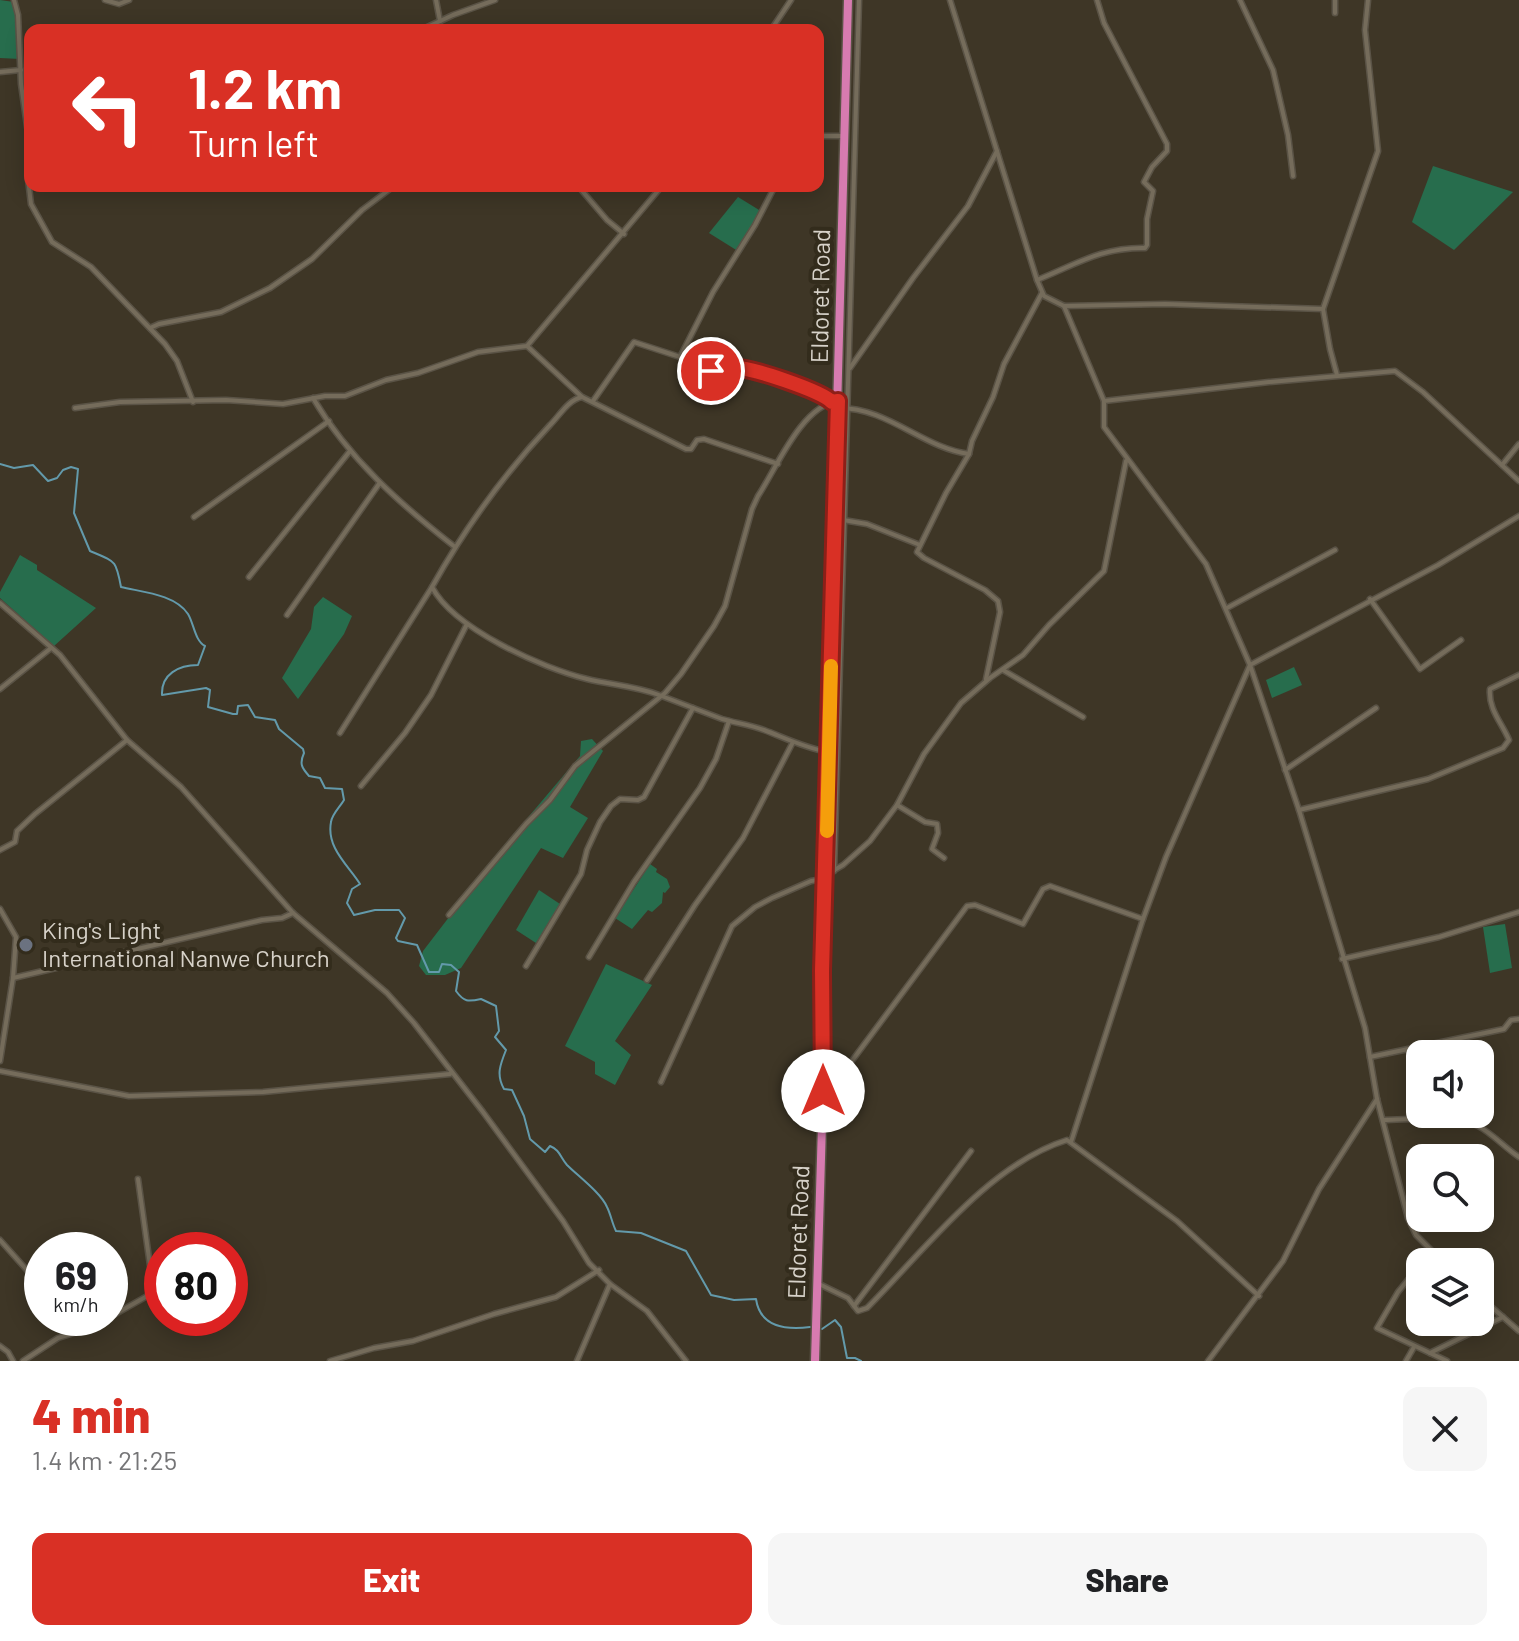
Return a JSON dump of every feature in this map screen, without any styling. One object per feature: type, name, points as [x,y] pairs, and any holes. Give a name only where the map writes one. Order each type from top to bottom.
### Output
[{"type":"highway","name":"Eldoret Road","points":[[815,1361],[823,1091],[822,971],[829,875],[829,752],[848,0]]},
{"type":"street","points":[[14,0],[18,15],[24,105]]},
{"type":"street","points":[[105,0],[119,4],[129,0]]},
{"type":"street","points":[[436,0],[440,21]]},
{"type":"street","points":[[434,24],[495,0]]},
{"type":"street","points":[[775,24],[791,0]]},
{"type":"street","points":[[829,875],[843,520],[838,405],[848,369],[859,0]]},
{"type":"street","points":[[950,0],[1037,280],[1042,293],[1050,301],[1064,306],[1165,304],[1323,309]]},
{"type":"street","points":[[1037,280],[1097,253],[1145,248],[1147,245],[1147,219],[1153,191],[1144,182],[1152,167],[1167,151],[1167,144],[1104,23],[1097,0]]},
{"type":"street","points":[[1240,0],[1273,70],[1288,135],[1293,176]]},
{"type":"street","points":[[1335,0],[1335,13]]},
{"type":"street","points":[[1337,375],[1323,309],[1378,156],[1365,30],[1368,0]]},
{"type":"street","points":[[0,72],[21,70]]},
{"type":"street","points":[[824,136],[845,136]]},
{"type":"street","points":[[848,369],[968,206],[998,149]]},
{"type":"street","points":[[29,192],[43,231],[52,242],[91,267],[173,354],[193,402]]},
{"type":"street","points":[[150,328],[221,312],[270,288],[312,259],[362,210],[386,192]]},
{"type":"street","points":[[583,192],[607,220],[624,234]]},
{"type":"street","points":[[75,408],[120,402],[226,400],[283,404],[352,394],[386,380],[418,373],[478,352],[527,346],[657,192]]},
{"type":"street","points":[[680,357],[713,292],[772,192]]},
{"type":"street","points":[[985,682],[1000,612],[998,601],[985,590],[921,557],[917,550],[923,546],[946,493],[969,454],[1004,364],[1042,293]]},
{"type":"street","points":[[1064,306],[1104,401],[1104,427],[1200,555],[1227,608],[1250,665],[1299,810],[1365,1028],[1377,1099],[1408,1218],[1416,1235],[1428,1248]]},
{"type":"street","points":[[593,401],[634,342],[717,373],[739,368],[824,394],[838,405],[895,423],[952,452],[969,454]]},
{"type":"street","points":[[527,346],[582,397],[630,423],[686,449],[691,449],[697,440],[704,439],[778,464]]},
{"type":"street","points":[[1104,401],[1374,371],[1400,373],[1519,481]]},
{"type":"street","points":[[340,733],[477,513],[571,402],[582,397]]},
{"type":"street","points":[[313,398],[350,451],[379,484],[455,547]]},
{"type":"street","points":[[449,915],[564,783],[575,766],[661,696],[681,674],[720,616],[752,509],[778,464],[802,423],[838,405]]},
{"type":"street","points":[[194,517],[329,421]]},
{"type":"street","points":[[1502,465],[1519,444]]},
{"type":"street","points":[[249,577],[350,451]]},
{"type":"street","points":[[661,1082],[732,926],[772,898],[829,875],[864,848],[897,805],[913,771],[955,710],[985,682],[1023,655],[1104,571],[1126,459]]},
{"type":"street","points":[[287,615],[379,484]]},
{"type":"street","points":[[1071,1142],[1143,919],[1201,772],[1250,665],[1438,565],[1519,516]]},
{"type":"street","points":[[843,520],[867,524],[923,546]]},
{"type":"street","points":[[1227,608],[1335,550]]},
{"type":"street","points":[[432,587],[445,607],[467,624],[505,646],[568,673],[637,687],[729,721],[829,752]]},
{"type":"street","points":[[1370,599],[1420,669],[1461,640]]},
{"type":"street","points":[[0,603],[51,648],[127,740],[181,787],[293,913],[387,993],[483,1112],[563,1221],[589,1263],[610,1284],[647,1311],[686,1361]]},
{"type":"street","points":[[361,786],[405,733],[431,695],[467,624]]},
{"type":"street","points":[[0,689],[51,648]]},
{"type":"street","points":[[1003,670],[1083,717]]},
{"type":"street","points":[[1299,810],[1428,779],[1503,748],[1509,740],[1493,711],[1489,693],[1490,689],[1519,675]]},
{"type":"street","points":[[526,966],[581,874],[587,850],[606,812],[620,799],[638,800],[644,797],[693,708]]},
{"type":"street","points":[[1285,770],[1376,708]]},
{"type":"street","points":[[589,957],[642,870],[700,788],[716,759],[729,721]]},
{"type":"street","points":[[0,850],[15,842],[17,831],[35,814],[127,740]]},
{"type":"street","points":[[647,980],[743,838],[793,742]]},
{"type":"street","points":[[897,805],[925,822],[937,824],[938,833],[932,849],[944,858]]},
{"type":"street","points":[[823,1091],[831,1089],[967,906],[975,905],[1023,924],[1043,889],[1050,886],[1143,919]]},
{"type":"street","points":[[0,909],[15,932],[13,978],[0,1061]]},
{"type":"street","points":[[1342,959],[1439,937],[1519,912]]},
{"type":"street","points":[[13,978],[262,920],[278,919],[293,913]]},
{"type":"street","points":[[1370,1057],[1504,1029],[1511,1020],[1519,1019]]},
{"type":"street","points":[[0,1071],[129,1096],[263,1092],[451,1074]]},
{"type":"street","points":[[1208,1361],[1283,1261],[1319,1189],[1377,1099]]},
{"type":"street","points":[[1383,1120],[1467,1121],[1519,1157]]},
{"type":"street","points":[[817,1283],[836,1290],[860,1311],[867,1308],[993,1180],[1065,1140],[1177,1221],[1259,1296]]},
{"type":"street","points":[[854,1306],[971,1151]]},
{"type":"street","points":[[128,1307],[149,1295],[153,1287],[138,1179]]},
{"type":"street","points":[[0,1240],[24,1267]]},
{"type":"street","points":[[330,1361],[413,1341],[556,1297],[599,1270]]},
{"type":"street","points":[[1406,1280],[1377,1328],[1447,1361]]},
{"type":"street","points":[[577,1361],[610,1284]]},
{"type":"street","points":[[1494,1309],[1519,1331]]},
{"type":"street","points":[[1429,1354],[1503,1317]]},
{"type":"street","points":[[23,1361],[38,1349],[66,1336]]},
{"type":"street","points":[[0,1346],[13,1361]]},
{"type":"street","points":[[1406,1361],[1414,1347]]},
{"type":"green space","points":[[0,0],[14,2],[20,59],[0,58]]},
{"type":"green space","points":[[1433,166],[1513,192],[1454,250],[1412,222]]},
{"type":"green space","points":[[738,197],[764,213],[741,253],[709,233]]},
{"type":"green space","points":[[20,555],[37,565],[37,570],[96,608],[54,646],[0,598],[0,592]]},
{"type":"green space","points":[[323,597],[352,616],[344,634],[298,699],[282,678],[311,629],[314,607]]},
{"type":"green space","points":[[1294,667],[1302,685],[1272,698],[1266,680]]},
{"type":"green space","points":[[592,739],[603,751],[570,807],[588,818],[563,858],[541,848],[461,968],[445,975],[426,975],[419,966],[423,951],[502,848],[580,756],[581,741]]},
{"type":"green space","points":[[650,864],[667,879],[670,887],[663,892],[662,903],[652,912],[648,910],[632,929],[615,918]]},
{"type":"green space","points":[[539,890],[560,904],[536,943],[516,930]]},
{"type":"green space","points":[[1505,924],[1512,968],[1490,973],[1483,927]]},
{"type":"green space","points":[[606,964],[652,985],[615,1041],[631,1055],[615,1085],[595,1074],[595,1062],[565,1046]]},
{"type":"waterway","points":[[0,464],[14,468],[33,465],[48,481],[57,478],[63,470],[71,467],[78,469],[74,513],[90,551],[113,563],[121,587],[166,598],[188,614],[205,646],[198,665],[178,669],[168,676],[162,695],[206,688],[210,690],[208,707],[237,714],[238,706],[248,705],[255,717],[275,720],[279,729],[303,749],[302,766],[309,776],[320,778],[325,788],[342,789],[344,800],[333,816],[330,831],[335,848],[360,884],[352,889],[347,903],[354,915],[375,910],[399,910],[405,918],[396,938],[417,945],[429,972],[439,972],[442,964],[451,965],[459,972],[456,991],[461,997],[469,1001],[481,999],[496,1006],[499,1031],[495,1037],[506,1050],[500,1079],[504,1089],[512,1090],[530,1139],[545,1152],[550,1146],[556,1150],[567,1165],[595,1190],[607,1207],[616,1231],[641,1233],[686,1251],[711,1295],[734,1300],[756,1299],[763,1316],[776,1325],[810,1327]]},
{"type":"waterway","points":[[822,1329],[835,1320],[841,1327],[847,1358],[861,1361]]},
{"type":"slow traffic","points":[[827,831],[831,666]]},
{"type":"place","name":"King's Light International Nanwe Church","points":[[26,945]]},
{"type":"route","points":[[711,371],[721,374],[739,368],[811,389],[824,394],[832,402],[838,401],[822,971],[823,1091]]}]
